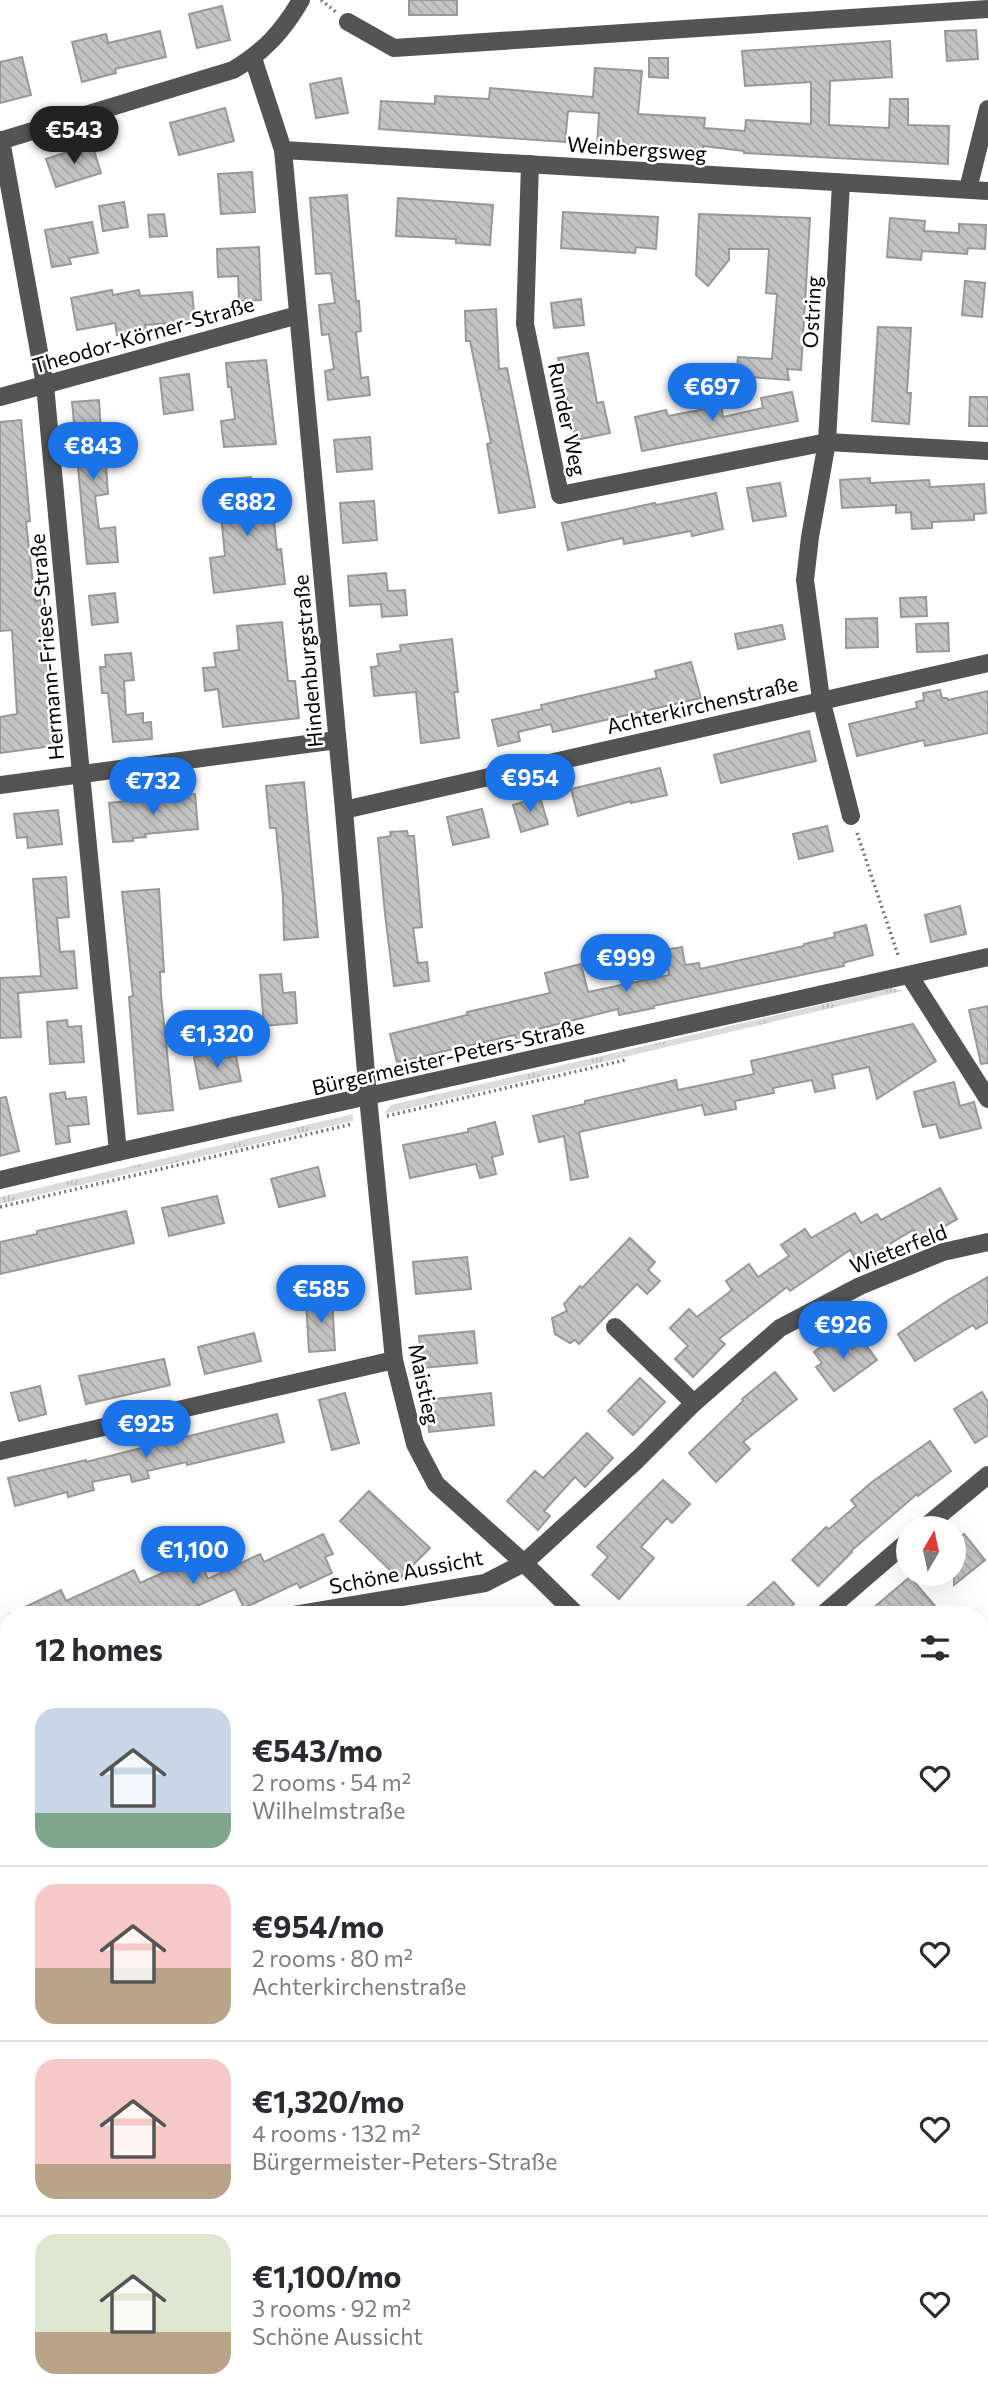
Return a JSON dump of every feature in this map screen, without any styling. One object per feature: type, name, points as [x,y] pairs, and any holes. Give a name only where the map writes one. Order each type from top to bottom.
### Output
[{"type":"street","points":[[0,141],[233,70],[253,58],[286,26],[301,0]]},
{"type":"street","points":[[348,22],[394,48],[988,9]]},
{"type":"street","name":"Hindenburgstraße","points":[[253,58],[283,150],[368,1097]]},
{"type":"street","points":[[968,189],[988,109]]},
{"type":"street","name":"Hermann-Friese-Straße","points":[[0,141],[46,385],[118,1152]]},
{"type":"street","name":"Weinbergsweg","points":[[283,150],[988,191]]},
{"type":"street","name":"Runder Weg","points":[[530,164],[525,324],[560,495],[827,442]]},
{"type":"street","name":"Ostring","points":[[841,183],[827,442],[805,580],[821,699],[851,816]]},
{"type":"street","name":"Theodor-Körner-Straße","points":[[0,397],[298,314]]},
{"type":"street","points":[[827,442],[988,451]]},
{"type":"street","name":"Achterkirchenstraße","points":[[344,810],[988,663]]},
{"type":"street","points":[[0,785],[337,740]]},
{"type":"street","name":"Bürgermeister-Peters-Straße","points":[[0,1180],[988,957]]},
{"type":"street","points":[[909,975],[988,1099]]},
{"type":"street","name":"Maistieg","points":[[368,1097],[394,1360],[415,1444],[436,1484],[568,1606]]},
{"type":"street","name":"Wieterfeld","points":[[524,1563],[638,1459],[694,1403],[780,1328],[860,1286],[943,1252],[988,1242]]},
{"type":"street","points":[[615,1327],[694,1403]]},
{"type":"street","points":[[0,1451],[394,1360]]},
{"type":"street","points":[[938,1516],[988,1475]]},
{"type":"street","points":[[832,1606],[896,1551]]},
{"type":"street","name":"Schöne Aussicht","points":[[348,1606],[485,1583],[524,1563]]},
{"type":"path","points":[[851,816],[897,955],[909,975]]},
{"type":"path","points":[[0,1207],[624,1060]]},
{"type":"green space","points":[[892,988],[903,991],[384,1114],[391,1105]]},
{"type":"green space","points":[[353,1114],[353,1121],[0,1204],[0,1197]]},
{"type":"building","points":[[409,0],[457,0],[457,15],[409,15]]},
{"type":"building","points":[[222,6],[230,40],[197,48],[189,14]]},
{"type":"building","points":[[976,30],[978,59],[947,61],[945,31]]},
{"type":"building","points":[[160,31],[166,57],[115,69],[116,73],[82,82],[72,42],[106,34],[108,43]]},
{"type":"building","points":[[890,41],[892,77],[830,81],[829,125],[889,128],[890,99],[908,99],[908,125],[949,126],[948,164],[744,153],[703,146],[703,152],[597,146],[599,113],[568,111],[565,142],[379,129],[381,101],[435,104],[435,96],[489,99],[490,88],[593,97],[595,68],[642,71],[638,114],[705,118],[704,128],[745,131],[746,120],[811,124],[811,82],[745,86],[742,51]]},
{"type":"building","points":[[22,57],[31,95],[0,103],[0,62]]},
{"type":"building","points":[[649,58],[668,58],[668,78],[649,77]]},
{"type":"building","points":[[341,78],[348,113],[316,118],[310,84]]},
{"type":"building","points":[[225,108],[234,141],[179,155],[170,123]]},
{"type":"building","points":[[92,144],[101,173],[56,187],[46,159]]},
{"type":"building","points":[[252,172],[255,212],[221,214],[218,174]]},
{"type":"building","points":[[347,195],[356,301],[359,301],[361,331],[356,332],[361,378],[368,377],[370,395],[328,400],[325,371],[334,369],[329,334],[322,335],[319,305],[335,303],[331,273],[316,274],[310,198]]},
{"type":"building","points":[[398,198],[493,205],[490,245],[456,243],[456,239],[396,236]]},
{"type":"building","points":[[124,202],[128,227],[103,231],[99,206]]},
{"type":"building","points":[[563,212],[658,217],[656,249],[636,247],[635,253],[561,248]]},
{"type":"building","points":[[164,214],[167,236],[150,237],[148,215]]},
{"type":"building","points":[[699,214],[810,218],[801,370],[787,369],[789,380],[736,376],[738,357],[772,359],[777,294],[766,293],[769,249],[729,249],[729,260],[708,286],[696,275]]},
{"type":"building","points":[[890,218],[925,221],[924,231],[959,233],[959,224],[986,225],[985,249],[968,248],[967,254],[922,251],[921,260],[887,257]]},
{"type":"building","points":[[92,222],[98,253],[69,258],[71,264],[52,267],[45,230]]},
{"type":"building","points":[[259,247],[261,300],[239,301],[238,276],[218,277],[217,249]]},
{"type":"building","points":[[965,281],[985,283],[982,317],[962,315]]},
{"type":"building","points":[[112,290],[113,295],[139,290],[140,296],[192,292],[195,321],[145,325],[146,330],[117,335],[115,323],[77,330],[71,298]]},
{"type":"building","points":[[581,299],[584,325],[554,328],[551,303]]},
{"type":"building","points":[[496,309],[499,369],[507,368],[535,507],[499,513],[487,444],[491,443],[470,341],[466,341],[465,311]]},
{"type":"building","points":[[878,327],[911,328],[907,393],[911,393],[909,424],[872,421]]},
{"type":"building","points":[[588,353],[597,403],[603,402],[610,433],[576,440],[558,358]]},
{"type":"building","points":[[266,360],[276,444],[224,447],[221,421],[235,419],[226,363]]},
{"type":"building","points":[[189,374],[193,410],[164,414],[160,378]]},
{"type":"building","points":[[792,392],[798,421],[642,451],[635,417],[666,410],[668,416],[721,406],[723,417],[763,408],[761,398]]},
{"type":"building","points":[[970,397],[988,397],[988,426],[969,426]]},
{"type":"building","points":[[99,400],[103,465],[106,464],[108,494],[95,496],[99,529],[115,527],[118,562],[87,564],[72,402]]},
{"type":"building","points":[[21,420],[30,521],[26,522],[35,601],[41,600],[50,692],[46,693],[53,746],[0,753],[0,717],[17,714],[12,630],[0,631],[0,422]]},
{"type":"building","points":[[370,437],[372,469],[337,472],[334,440]]},
{"type":"building","points":[[251,477],[252,482],[270,480],[277,550],[281,549],[285,584],[214,593],[210,558],[225,556],[218,485],[231,484],[231,479]]},
{"type":"building","points":[[870,478],[870,483],[929,480],[930,487],[984,484],[986,513],[974,514],[974,520],[932,522],[932,528],[912,529],[911,512],[896,513],[896,505],[842,508],[840,480]]},
{"type":"building","points":[[780,483],[786,516],[753,521],[747,488]]},
{"type":"building","points":[[716,493],[723,529],[692,536],[691,531],[624,544],[623,538],[568,550],[562,523]]},
{"type":"building","points":[[374,501],[377,540],[343,543],[340,503]]},
{"type":"building","points":[[386,573],[388,591],[405,590],[407,615],[382,617],[381,604],[350,606],[348,576]]},
{"type":"building","points":[[115,593],[118,622],[92,625],[89,596]]},
{"type":"building","points":[[926,597],[927,616],[901,617],[900,598]]},
{"type":"building","points":[[877,618],[878,647],[846,648],[846,619]]},
{"type":"building","points":[[282,622],[288,681],[295,681],[299,718],[223,727],[218,689],[205,691],[203,668],[216,667],[214,653],[239,650],[237,626]]},
{"type":"building","points":[[948,623],[949,651],[917,652],[916,624]]},
{"type":"building","points":[[782,625],[785,639],[738,649],[735,634]]},
{"type":"building","points":[[452,639],[458,692],[454,692],[459,738],[421,743],[416,692],[374,696],[371,667],[379,666],[377,654],[401,651],[400,645]]},
{"type":"building","points":[[131,653],[134,680],[124,681],[126,715],[143,713],[143,723],[151,722],[152,739],[113,742],[108,693],[102,693],[100,667],[106,667],[105,655]]},
{"type":"building","points":[[691,662],[701,698],[553,732],[551,724],[518,732],[520,741],[498,746],[492,720],[542,709],[541,705],[657,678],[655,671]]},
{"type":"building","points":[[940,690],[942,698],[948,700],[988,691],[988,733],[925,746],[924,740],[857,756],[849,724],[917,708],[916,702],[924,700],[923,693]]},
{"type":"building","points":[[809,731],[816,761],[721,783],[714,755]]},
{"type":"building","points":[[660,768],[667,795],[631,801],[578,816],[571,789]]},
{"type":"building","points":[[304,782],[318,937],[284,940],[276,828],[270,828],[266,786]]},
{"type":"building","points":[[195,794],[198,829],[145,834],[146,837],[133,838],[133,841],[113,842],[109,803]]},
{"type":"building","points":[[540,797],[548,824],[521,832],[513,805]]},
{"type":"building","points":[[482,809],[489,837],[453,845],[447,817]]},
{"type":"building","points":[[58,810],[62,844],[28,848],[27,837],[17,838],[14,814]]},
{"type":"building","points":[[827,826],[833,851],[799,859],[793,834]]},
{"type":"building","points":[[407,831],[408,836],[414,836],[422,927],[413,928],[418,963],[427,962],[429,981],[394,986],[378,838],[391,836],[390,832]]},
{"type":"building","points":[[66,877],[69,917],[57,918],[60,952],[74,951],[77,988],[18,993],[21,1037],[0,1038],[0,978],[41,976],[33,879]]},
{"type":"building","points":[[159,889],[164,972],[160,972],[161,995],[173,1110],[138,1114],[129,997],[133,996],[122,892]]},
{"type":"building","points":[[960,906],[966,934],[931,942],[925,915]]},
{"type":"building","points":[[866,925],[873,955],[843,963],[844,966],[619,1015],[618,1009],[530,1031],[531,1037],[517,1040],[515,1035],[397,1062],[390,1034],[467,1015],[467,1012],[550,993],[545,973],[581,964],[588,992],[669,975],[665,950],[682,947],[685,965],[699,963],[700,969],[804,946],[835,937],[834,933]]},
{"type":"building","points":[[281,974],[283,993],[295,992],[297,1023],[264,1026],[260,975]]},
{"type":"building","points":[[988,1006],[988,1063],[981,1064],[969,1010]]},
{"type":"building","points":[[67,1020],[68,1027],[81,1026],[84,1062],[50,1064],[47,1022]]},
{"type":"building","points":[[913,1024],[936,1061],[877,1099],[869,1067],[832,1075],[835,1088],[815,1092],[812,1080],[773,1088],[774,1093],[735,1101],[736,1109],[705,1115],[702,1105],[579,1132],[588,1177],[571,1180],[564,1136],[539,1142],[533,1116],[676,1080],[678,1090],[754,1074],[751,1061]]},
{"type":"building","points":[[221,1052],[222,1058],[236,1056],[241,1081],[200,1089],[194,1057]]},
{"type":"building","points":[[954,1082],[960,1106],[974,1102],[981,1128],[940,1138],[936,1124],[923,1127],[914,1092]]},
{"type":"building","points":[[65,1092],[66,1099],[86,1097],[89,1124],[68,1126],[70,1142],[56,1144],[50,1094]]},
{"type":"building","points":[[6,1097],[19,1151],[0,1156],[0,1098]]},
{"type":"building","points":[[495,1122],[503,1154],[492,1157],[496,1174],[480,1178],[476,1164],[410,1178],[403,1145],[468,1132],[468,1129]]},
{"type":"building","points":[[318,1167],[325,1196],[279,1207],[271,1179]]},
{"type":"building","points":[[940,1188],[957,1219],[919,1241],[913,1230],[858,1263],[850,1250],[790,1291],[787,1287],[719,1339],[725,1344],[693,1377],[675,1359],[688,1346],[670,1328],[689,1309],[697,1317],[732,1290],[726,1281],[749,1264],[758,1277],[789,1256],[781,1245],[805,1229],[811,1238],[855,1213],[861,1223],[877,1214],[881,1220]]},
{"type":"building","points":[[217,1196],[224,1223],[169,1236],[162,1208]]},
{"type":"building","points":[[126,1211],[134,1243],[0,1274],[0,1242]]},
{"type":"building","points":[[630,1238],[655,1262],[648,1270],[660,1281],[647,1294],[637,1284],[579,1344],[575,1340],[570,1343],[555,1334],[552,1318],[567,1311],[564,1304]]},
{"type":"building","points":[[467,1257],[471,1289],[416,1294],[413,1262]]},
{"type":"building","points":[[988,1277],[988,1322],[976,1329],[973,1325],[915,1361],[898,1334]]},
{"type":"building","points":[[332,1299],[335,1350],[309,1352],[306,1301]]},
{"type":"building","points":[[474,1331],[477,1363],[422,1368],[419,1336]]},
{"type":"building","points":[[254,1333],[261,1361],[205,1374],[198,1347]]},
{"type":"building","points":[[840,1333],[852,1349],[863,1341],[877,1360],[834,1391],[816,1367],[822,1363],[814,1352]]},
{"type":"building","points":[[164,1359],[170,1385],[86,1404],[79,1376]]},
{"type":"building","points":[[775,1372],[797,1399],[743,1442],[750,1449],[716,1482],[689,1453],[743,1401],[742,1399]]},
{"type":"building","points":[[640,1378],[665,1402],[633,1435],[608,1411]]},
{"type":"building","points":[[40,1386],[46,1414],[19,1421],[11,1393]]},
{"type":"building","points":[[982,1392],[988,1402],[988,1435],[975,1443],[954,1409]]},
{"type":"building","points":[[345,1393],[359,1443],[332,1450],[319,1400]]},
{"type":"building","points":[[491,1393],[494,1425],[429,1432],[426,1400]]},
{"type":"building","points":[[277,1414],[284,1442],[187,1465],[187,1462],[147,1471],[149,1478],[132,1482],[130,1474],[92,1482],[94,1490],[68,1497],[67,1492],[15,1506],[8,1478],[86,1462]]},
{"type":"building","points":[[587,1433],[613,1458],[585,1487],[575,1477],[544,1511],[550,1516],[538,1530],[507,1501],[535,1471],[543,1478]]},
{"type":"building","points":[[930,1441],[951,1471],[918,1496],[917,1494],[851,1551],[818,1586],[792,1560],[826,1527],[829,1529],[856,1506],[851,1500]]},
{"type":"building","points":[[663,1480],[690,1504],[672,1523],[667,1518],[641,1547],[654,1558],[619,1599],[592,1575],[608,1557],[597,1547]]},
{"type":"building","points":[[369,1491],[430,1548],[399,1579],[340,1521]]},
{"type":"building","points":[[323,1534],[333,1554],[325,1557],[332,1573],[300,1588],[297,1583],[248,1606],[243,1606],[235,1589],[197,1606],[27,1606],[61,1590],[66,1601],[134,1570],[140,1583],[198,1557],[208,1579],[260,1554],[264,1562]]},
{"type":"building","points":[[966,1536],[985,1560],[966,1575]]},
{"type":"building","points":[[774,1582],[794,1604],[792,1606],[747,1606]]},
{"type":"building","points":[[899,1586],[918,1586],[935,1606],[876,1606]]}]
